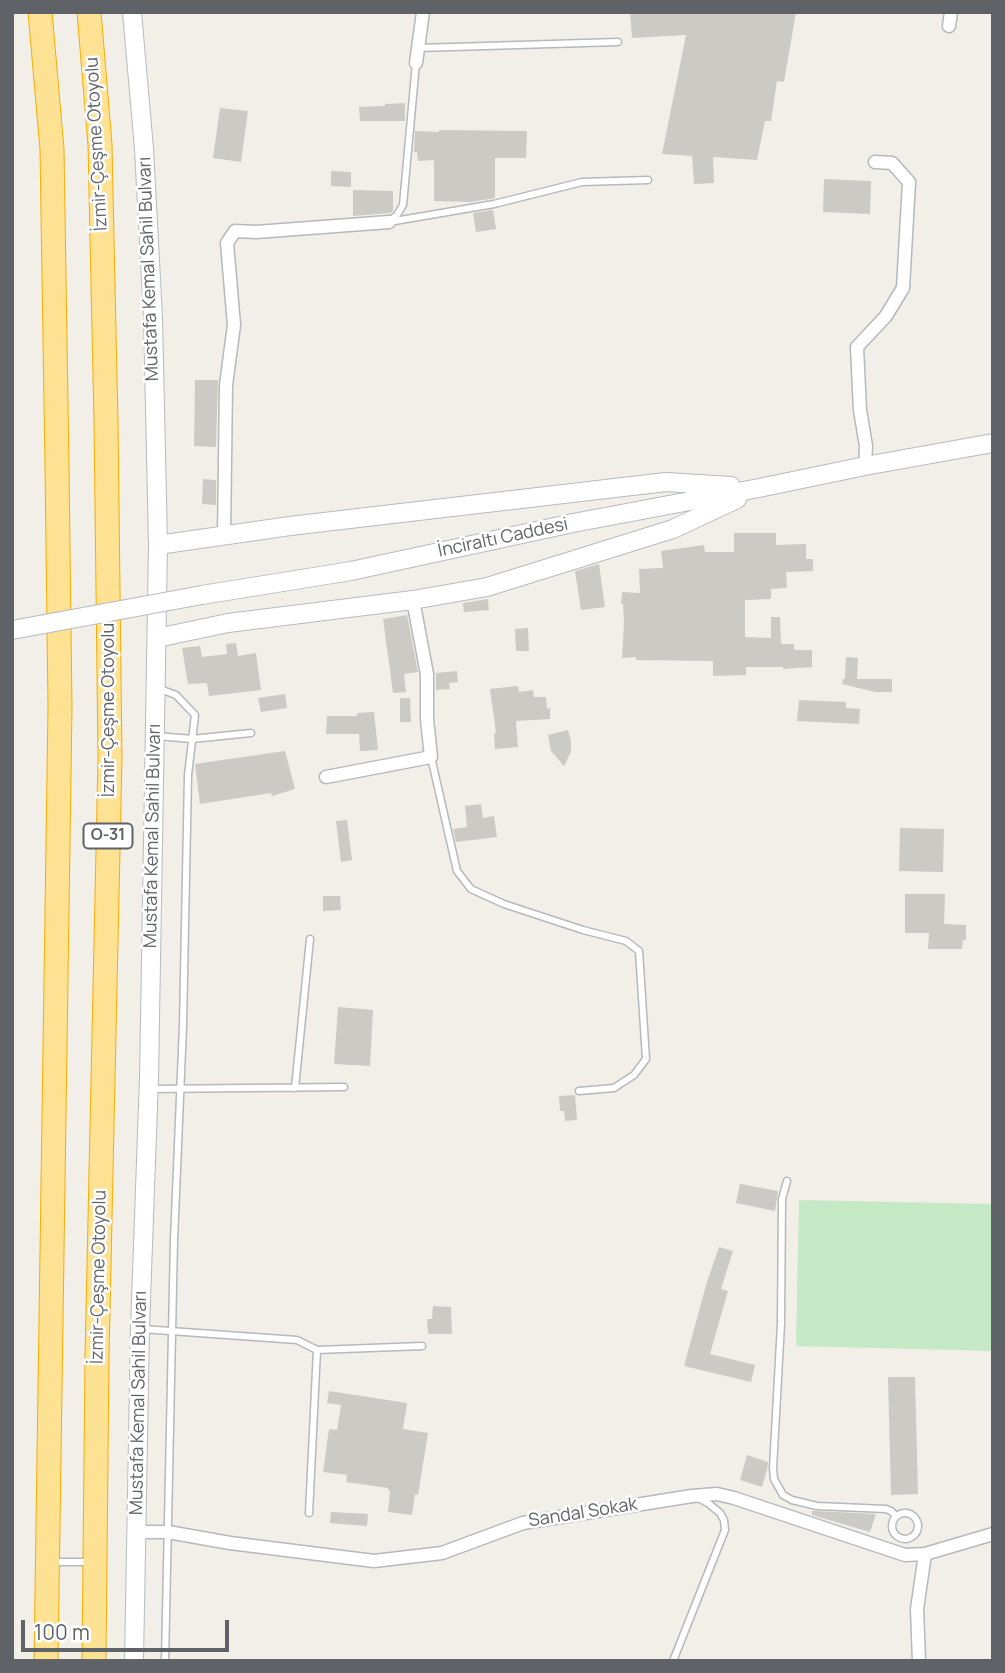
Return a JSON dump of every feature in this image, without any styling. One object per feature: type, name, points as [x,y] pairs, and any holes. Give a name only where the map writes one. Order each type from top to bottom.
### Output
[{"type":"highway","name":"O-31","points":[[40,12],[52,149],[60,707],[46,1661]]},
{"type":"highway","name":"İzmir-Çeşme Otoyolu","points":[[89,12],[100,145],[110,758],[97,1329],[94,1661]]},
{"type":"main road","name":"Mustafa Kemal Sahil Bulvarı","points":[[132,12],[145,149],[153,317],[158,545],[149,1089],[140,1328],[134,1661]]},
{"type":"main road","name":"İnciraltı Caddesi","points":[[12,630],[351,571],[573,523],[993,443]]},
{"type":"main road","points":[[158,545],[290,526],[666,482],[759,488]]},
{"type":"main road","points":[[157,638],[228,623],[412,600],[486,587],[673,529],[759,488]]},
{"type":"street","points":[[416,63],[423,12]]},
{"type":"street","points":[[949,26],[951,12]]},
{"type":"street","points":[[865,466],[866,446],[860,410],[857,347],[886,316],[903,288],[909,182],[892,163],[875,162]]},
{"type":"street","points":[[224,536],[226,385],[234,325],[227,243],[234,231],[256,232],[389,222]]},
{"type":"street","points":[[326,777],[431,757],[427,719],[427,674],[412,600]]},
{"type":"street","name":"Sandal Sokak","points":[[136,1532],[169,1532],[230,1543],[374,1561],[442,1553],[523,1523],[717,1494],[905,1555],[925,1554],[993,1534]]},
{"type":"street","points":[[919,1661],[917,1608],[925,1554]]},
{"type":"lane","points":[[418,48],[618,42]]},
{"type":"lane","points":[[389,222],[403,205],[416,63]]},
{"type":"lane","points":[[389,222],[494,204],[582,182],[648,180]]},
{"type":"lane","points":[[155,688],[176,695],[195,715],[188,775],[165,1661]]},
{"type":"lane","points":[[155,736],[192,739],[251,733]]},
{"type":"lane","points":[[431,757],[457,871],[471,889],[517,909],[626,941],[639,951],[646,1059],[634,1075],[614,1088],[579,1091]]},
{"type":"lane","points":[[295,1087],[310,939]]},
{"type":"lane","points":[[149,1089],[344,1087]]},
{"type":"lane","points":[[787,1181],[782,1199],[781,1324],[774,1479],[783,1494],[792,1500],[817,1506],[886,1508],[896,1516]]},
{"type":"lane","points":[[140,1328],[297,1339],[317,1350],[422,1346]]},
{"type":"lane","points":[[309,1513],[317,1350]]},
{"type":"lane","points":[[673,1661],[725,1530],[720,1513],[708,1503],[692,1496]]},
{"type":"lane","points":[[904,1513],[918,1523],[914,1536],[902,1539],[895,1536],[891,1528],[896,1516],[904,1513]]},
{"type":"lane","points":[[897,1553],[902,1539]]},
{"type":"lane","points":[[47,1562],[95,1562]]},
{"type":"green space","points":[[799,1200],[993,1204],[993,1351],[796,1346]]},
{"type":"building","points":[[630,12],[796,12],[784,82],[777,81],[771,121],[765,121],[757,160],[713,157],[714,183],[694,184],[692,156],[662,154],[686,35],[632,38]]},
{"type":"building","points":[[405,103],[405,121],[360,121],[359,107]]},
{"type":"building","points":[[220,108],[248,111],[241,162],[213,158]]},
{"type":"building","points":[[415,131],[527,131],[526,158],[495,158],[495,198],[471,202],[434,201],[434,160],[418,161],[417,152],[414,152]]},
{"type":"building","points":[[331,171],[351,172],[351,187],[331,186]]},
{"type":"building","points":[[824,179],[871,181],[870,214],[823,212]]},
{"type":"building","points":[[353,190],[393,191],[393,211],[353,216]]},
{"type":"building","points":[[493,210],[496,229],[476,232],[473,213]]},
{"type":"building","points":[[195,380],[218,380],[216,447],[194,446]]},
{"type":"building","points":[[203,479],[216,480],[216,505],[202,504]]},
{"type":"building","points":[[734,533],[776,533],[776,545],[806,544],[806,559],[813,559],[813,571],[786,572],[787,588],[771,589],[771,599],[745,600],[745,637],[771,638],[771,617],[780,617],[781,644],[794,644],[794,650],[812,650],[812,667],[746,667],[746,675],[713,676],[713,661],[622,658],[622,592],[640,593],[639,569],[663,568],[661,551],[704,545],[705,552],[734,552]]},
{"type":"building","points":[[599,564],[605,607],[581,610],[575,571]]},
{"type":"building","points":[[488,599],[489,610],[464,612],[463,603]]},
{"type":"building","points":[[407,615],[418,672],[404,674],[406,692],[393,693],[383,619]]},
{"type":"building","points":[[528,628],[529,651],[516,651],[515,629]]},
{"type":"building","points":[[236,643],[238,656],[256,653],[261,690],[209,696],[207,683],[188,684],[182,648],[200,646],[202,657],[227,654],[226,644]]},
{"type":"building","points":[[846,657],[858,658],[857,679],[892,679],[892,692],[875,692],[842,684],[845,679]]},
{"type":"building","points":[[457,671],[458,682],[449,683],[450,689],[436,690],[436,673]]},
{"type":"building","points":[[518,686],[519,692],[533,690],[534,697],[546,697],[550,719],[516,721],[518,747],[495,749],[496,733],[490,689]]},
{"type":"building","points":[[285,694],[287,708],[261,712],[258,698]]},
{"type":"building","points":[[400,698],[410,698],[411,722],[400,722]]},
{"type":"building","points":[[799,700],[846,702],[846,708],[860,709],[859,724],[797,721]]},
{"type":"building","points":[[374,712],[378,750],[360,751],[359,734],[326,734],[327,716],[357,716],[357,713]]},
{"type":"building","points":[[568,730],[571,752],[564,766],[551,751],[548,735]]},
{"type":"building","points":[[285,751],[295,789],[272,796],[271,793],[200,804],[195,764]]},
{"type":"building","points":[[481,804],[483,818],[494,816],[497,837],[456,842],[453,829],[467,827],[465,806]]},
{"type":"building","points":[[347,820],[352,860],[341,862],[336,821]]},
{"type":"building","points":[[900,828],[944,829],[943,872],[899,871]]},
{"type":"building","points":[[905,894],[945,894],[944,924],[966,925],[966,940],[963,940],[962,949],[928,949],[929,933],[905,933]]},
{"type":"building","points":[[323,896],[340,896],[341,910],[323,911]]},
{"type":"building","points":[[338,1007],[373,1010],[370,1066],[334,1064]]},
{"type":"building","points":[[575,1095],[577,1120],[565,1121],[564,1111],[560,1111],[559,1096]]},
{"type":"building","points":[[740,1184],[778,1191],[775,1211],[736,1203]]},
{"type":"building","points":[[719,1247],[733,1251],[721,1289],[728,1291],[710,1354],[755,1365],[751,1382],[684,1366]]},
{"type":"building","points":[[433,1306],[451,1307],[452,1334],[428,1334],[427,1319],[432,1319]]},
{"type":"building","points":[[888,1377],[915,1377],[918,1494],[891,1495]]},
{"type":"building","points":[[329,1391],[407,1403],[403,1429],[428,1433],[412,1515],[388,1512],[388,1488],[346,1482],[347,1475],[323,1472],[329,1429],[337,1430],[341,1405],[327,1403]]},
{"type":"building","points":[[747,1455],[768,1462],[762,1487],[740,1480]]},
{"type":"building","points":[[812,1511],[876,1514],[870,1532],[812,1515]]},
{"type":"building","points":[[331,1512],[368,1514],[367,1526],[330,1523]]}]
